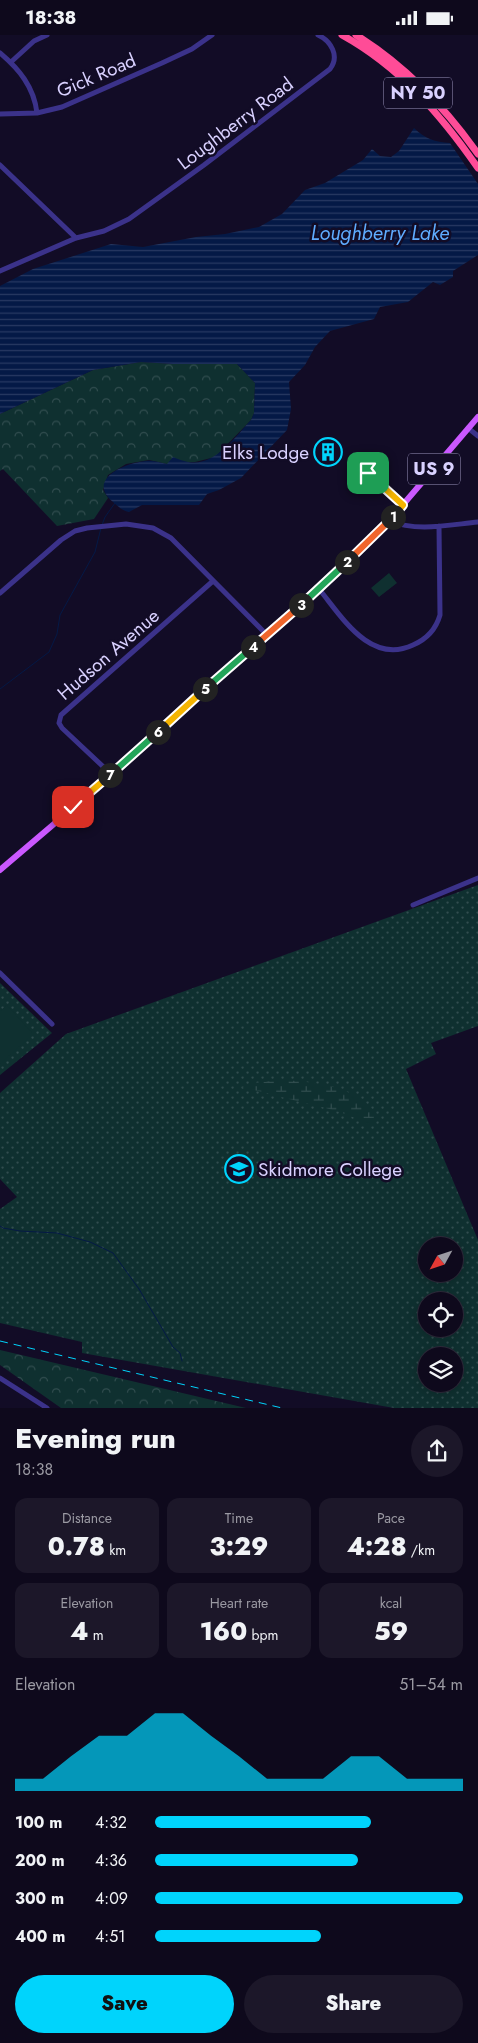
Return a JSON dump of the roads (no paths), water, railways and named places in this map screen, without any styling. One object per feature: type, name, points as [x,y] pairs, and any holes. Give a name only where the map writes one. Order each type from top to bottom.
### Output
[{"type":"highway","name":"NY 50","points":[[342,35],[379,59],[415,90],[441,117],[478,168]]},
{"type":"highway","name":"NY 50","points":[[356,35],[384,54],[420,84],[448,113],[478,154]]},
{"type":"main road","name":"US 9","points":[[0,870],[319,589],[389,521],[478,417]]},
{"type":"street","points":[[10,62],[34,41],[46,35]]},
{"type":"street","name":"Gick Road","points":[[0,114],[37,113],[62,107],[192,49],[212,35]]},
{"type":"street","name":"Loughberry Road","points":[[76,238],[122,223],[143,210],[330,69],[334,63],[334,51],[328,41],[318,35]]},
{"type":"street","points":[[0,53],[10,62],[34,94],[37,113]]},
{"type":"street","points":[[0,165],[76,238],[0,271]]},
{"type":"street","points":[[468,428],[478,436]]},
{"type":"street","points":[[360,465],[403,505]]},
{"type":"street","points":[[389,521],[403,527],[478,522]]},
{"type":"street","points":[[0,593],[75,531],[102,526],[141,525],[165,534],[267,635]]},
{"type":"street","points":[[319,589],[355,632],[369,644],[393,651],[410,647],[422,641],[438,623],[440,615],[439,526]]},
{"type":"street","name":"Hudson Avenue","points":[[111,774],[62,728],[59,723],[61,715],[213,581]]},
{"type":"street","points":[[414,905],[478,878]]},
{"type":"street","points":[[0,973],[52,1024]]},
{"type":"street","points":[[0,1378],[47,1408]]},
{"type":"water","name":"Loughberry Lake","points":[[414,128],[430,139],[450,143],[478,184],[478,255],[453,271],[453,277],[440,285],[433,282],[408,302],[380,307],[374,319],[330,331],[315,347],[305,365],[289,382],[291,409],[287,430],[241,478],[207,494],[199,505],[142,505],[129,512],[113,502],[106,494],[104,486],[106,479],[112,473],[129,465],[150,461],[167,464],[173,457],[188,462],[198,462],[207,460],[224,449],[251,420],[254,413],[255,383],[237,364],[141,362],[93,370],[0,414],[0,286],[33,269],[111,244],[143,247],[259,227],[282,214],[305,190],[325,183],[363,160],[372,149],[380,156],[391,157],[399,151]]},
{"type":"waterway","points":[[102,525],[115,503]]},
{"type":"waterway","points":[[0,689],[49,652],[57,634],[60,615],[95,552],[101,528]]},
{"type":"waterway","points":[[0,1226],[20,1231],[57,1233],[90,1242],[113,1253],[139,1289],[173,1347],[180,1353],[182,1361]]},
{"type":"railway","points":[[0,1341],[282,1408]]},
{"type":"place","name":"Elks Lodge","points":[[328,452]]},
{"type":"place","name":"Skidmore College","points":[[239,1169]]}]
